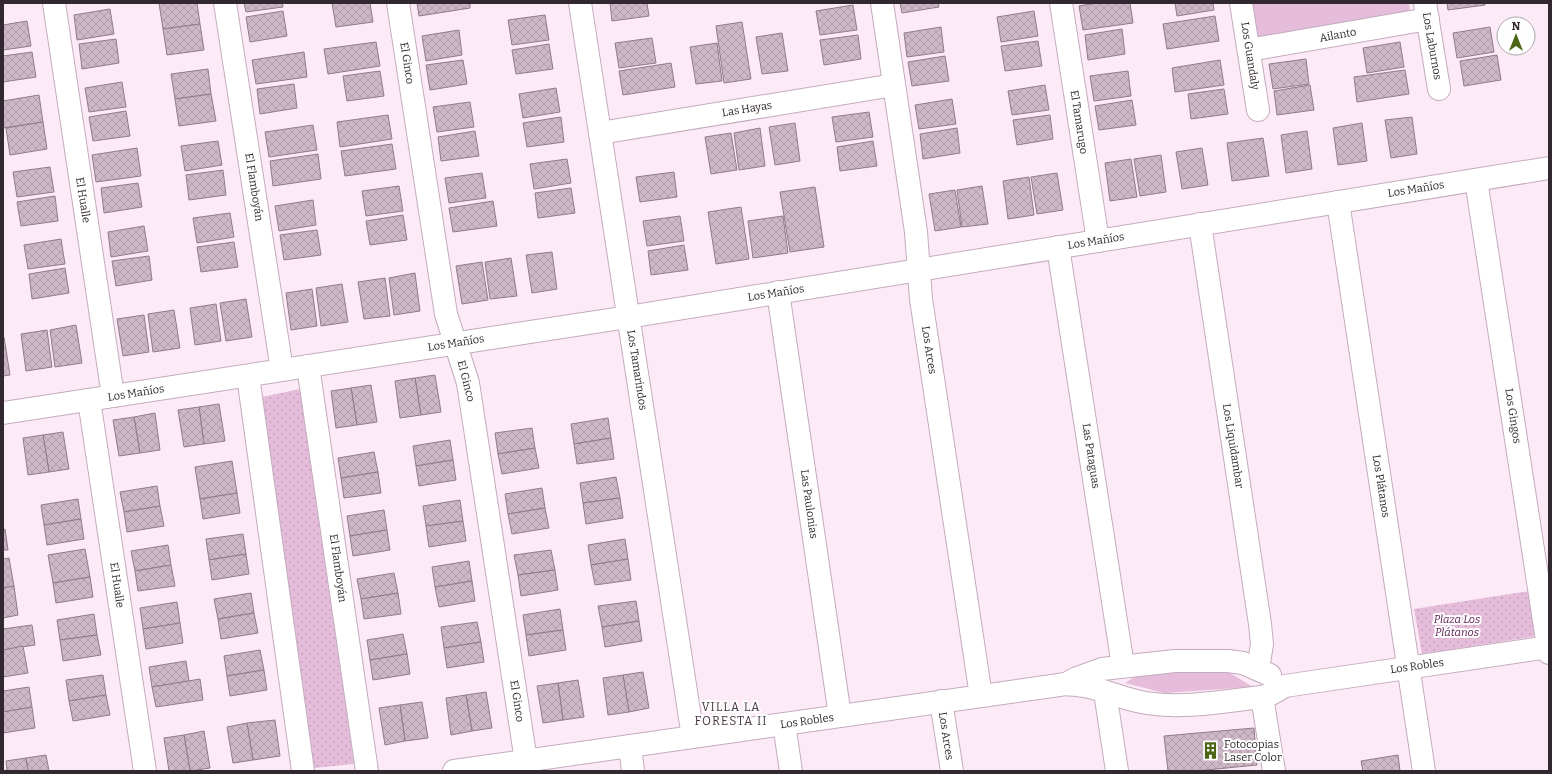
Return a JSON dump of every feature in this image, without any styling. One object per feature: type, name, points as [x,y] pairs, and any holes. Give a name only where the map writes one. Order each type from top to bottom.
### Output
[{"type":"street","name":"El Hualle","points":[[54,3],[113,396]]},
{"type":"street","name":"El Flamboyán","points":[[225,3],[282,370]]},
{"type":"street","name":"El Ginco","points":[[398,3],[446,314],[468,383],[526,761]]},
{"type":"street","name":"Los Tamarindos","points":[[580,3],[693,737]]},
{"type":"street","name":"Los Arces","points":[[882,3],[916,232],[921,299],[981,696]]},
{"type":"street","name":"El Tamarugo","points":[[1061,3],[1098,241]]},
{"type":"street","name":"Los Guandaly","points":[[1242,3],[1258,110]]},
{"type":"street","name":"Ailanto","points":[[1249,50],[1426,11]]},
{"type":"street","name":"Los Laburnos","points":[[1426,11],[1439,89]]},
{"type":"street","name":"Las Hayas","points":[[600,133],[894,85]]},
{"type":"street","name":"Los Mañíos","points":[[3,413],[248,376],[919,270],[1549,168]]},
{"type":"street","name":"Los Gingos","points":[[1476,180],[1549,649]]},
{"type":"street","name":"Los Plátanos","points":[[1338,202],[1424,771]]},
{"type":"street","name":"Los Liquidambar","points":[[1200,224],[1260,624],[1262,644],[1258,668]]},
{"type":"street","name":"Las Pataguas","points":[[1058,247],[1123,666]]},
{"type":"street","name":"Las Paulonias","points":[[778,292],[840,716]]},
{"type":"street","name":"El Flamboyán","points":[[308,366],[367,771]]},
{"type":"street","points":[[248,376],[303,771]]},
{"type":"street","name":"El Hualle","points":[[89,400],[144,771]]},
{"type":"street","name":"Los Robles","points":[[467,770],[1066,684],[1088,687],[1146,703],[1173,706],[1192,705],[1262,697],[1272,694],[1285,686],[1549,649]]},
{"type":"street","name":"Los Robles","points":[[1066,684],[1089,673],[1102,669],[1175,660],[1209,660],[1243,663],[1258,668],[1285,686]]},
{"type":"street","points":[[1104,692],[1116,771]]},
{"type":"street","points":[[1262,697],[1274,771]]},
{"type":"street","name":"Los Arces","points":[[941,701],[952,771]]},
{"type":"street","points":[[784,724],[791,771]]},
{"type":"street","points":[[630,746],[634,771]]},
{"type":"green space","points":[[1252,3],[1409,3],[1410,12],[1258,38]]},
{"type":"green space","points":[[300,389],[354,764],[314,768],[262,397]]},
{"type":"green space","name":"Plaza Los Plátanos","points":[[1530,591],[1537,636],[1422,654],[1414,609]]},
{"type":"green space","points":[[1227,671],[1253,687],[1164,693],[1125,683],[1141,673]]},
{"type":"building","points":[[159,3],[197,3],[200,24],[163,29]]},
{"type":"building","points":[[244,3],[282,3],[283,7],[246,12]]},
{"type":"building","points":[[332,3],[370,3],[373,22],[336,27]]},
{"type":"building","points":[[417,3],[470,3],[470,8],[419,16]]},
{"type":"building","points":[[610,3],[647,3],[649,16],[612,21]]},
{"type":"building","points":[[900,3],[938,3],[939,7],[902,13]]},
{"type":"building","points":[[1097,3],[1130,3],[1133,23],[1083,30],[1079,6]]},
{"type":"building","points":[[1175,3],[1213,3],[1214,10],[1177,16]]},
{"type":"building","points":[[1447,3],[1485,3],[1485,5],[1448,10]]},
{"type":"building","points":[[853,5],[857,30],[820,35],[816,11]]},
{"type":"building","points":[[110,9],[114,34],[77,40],[74,15]]},
{"type":"building","points":[[283,11],[287,36],[250,42],[246,17]]},
{"type":"building","points":[[1034,11],[1038,36],[1001,42],[997,17]]},
{"type":"building","points":[[545,15],[549,40],[512,45],[508,20]]},
{"type":"building","points":[[1215,16],[1219,41],[1167,49],[1163,24]]},
{"type":"building","points":[[27,21],[31,46],[3,50],[3,25]]},
{"type":"building","points":[[742,22],[751,79],[724,83],[716,26]]},
{"type":"building","points":[[200,24],[204,50],[167,55],[163,29]]},
{"type":"building","points":[[941,27],[944,52],[907,57],[904,33]]},
{"type":"building","points":[[1490,27],[1494,52],[1457,58],[1453,33]]},
{"type":"building","points":[[1122,29],[1125,54],[1088,60],[1085,35]]},
{"type":"building","points":[[459,30],[462,55],[426,61],[422,36]]},
{"type":"building","points":[[782,33],[788,71],[762,74],[756,37]]},
{"type":"building","points":[[858,35],[861,59],[824,65],[820,40]]},
{"type":"building","points":[[652,38],[656,63],[619,68],[615,43]]},
{"type":"building","points":[[116,39],[119,63],[82,69],[79,44]]},
{"type":"building","points":[[1038,41],[1042,66],[1005,71],[1001,46]]},
{"type":"building","points":[[376,42],[380,66],[328,74],[324,49]]},
{"type":"building","points":[[1400,42],[1404,67],[1367,73],[1363,48]]},
{"type":"building","points":[[717,43],[722,81],[696,84],[690,47]]},
{"type":"building","points":[[549,44],[553,69],[516,74],[512,50]]},
{"type":"building","points":[[32,52],[36,77],[3,82],[3,56]]},
{"type":"building","points":[[304,52],[307,77],[256,84],[252,60]]},
{"type":"building","points":[[1496,55],[1501,80],[1464,86],[1460,61]]},
{"type":"building","points":[[945,56],[949,81],[912,86],[908,62]]},
{"type":"building","points":[[1306,59],[1309,84],[1273,89],[1269,64]]},
{"type":"building","points":[[463,60],[467,84],[430,90],[426,65]]},
{"type":"building","points":[[1220,60],[1224,85],[1175,92],[1172,68]]},
{"type":"building","points":[[671,63],[675,87],[623,95],[619,71]]},
{"type":"building","points":[[208,69],[211,94],[175,99],[171,74]]},
{"type":"building","points":[[1405,70],[1409,94],[1357,102],[1354,77]]},
{"type":"building","points":[[380,71],[384,96],[347,101],[343,76]]},
{"type":"building","points":[[1128,71],[1131,96],[1094,101],[1090,76]]},
{"type":"building","points":[[122,82],[126,107],[89,112],[85,88]]},
{"type":"building","points":[[294,84],[297,108],[260,114],[257,89]]},
{"type":"building","points":[[1045,85],[1049,110],[1012,115],[1008,91]]},
{"type":"building","points":[[1310,85],[1314,110],[1277,115],[1274,91]]},
{"type":"building","points":[[556,88],[560,112],[523,118],[519,94]]},
{"type":"building","points":[[1224,89],[1228,114],[1191,119],[1188,94]]},
{"type":"building","points":[[211,94],[216,121],[179,126],[175,99]]},
{"type":"building","points":[[39,95],[43,122],[3,128],[3,101]]},
{"type":"building","points":[[952,99],[956,124],[919,129],[915,105]]},
{"type":"building","points":[[1132,100],[1136,125],[1099,130],[1095,106]]},
{"type":"building","points":[[470,102],[474,127],[437,132],[433,107]]},
{"type":"building","points":[[126,111],[130,136],[93,141],[89,117]]},
{"type":"building","points":[[869,112],[873,137],[836,142],[832,117]]},
{"type":"building","points":[[388,115],[392,139],[340,147],[337,122]]},
{"type":"building","points":[[1050,115],[1053,139],[1017,145],[1013,120]]},
{"type":"building","points":[[561,117],[564,142],[527,147],[523,123]]},
{"type":"building","points":[[1412,117],[1417,154],[1391,158],[1385,120]]},
{"type":"building","points":[[43,122],[47,149],[10,155],[6,128]]},
{"type":"building","points":[[795,123],[800,161],[775,165],[769,127]]},
{"type":"building","points":[[1362,123],[1367,161],[1338,165],[1333,128]]},
{"type":"building","points":[[313,125],[317,150],[269,157],[265,132]]},
{"type":"building","points":[[760,128],[765,166],[739,170],[734,133]]},
{"type":"building","points":[[957,128],[960,153],[923,159],[920,134]]},
{"type":"building","points":[[475,131],[479,156],[441,161],[438,137]]},
{"type":"building","points":[[1307,131],[1312,169],[1286,173],[1281,135]]},
{"type":"building","points":[[731,133],[737,170],[711,174],[705,137]]},
{"type":"building","points":[[1263,138],[1269,176],[1232,181],[1227,143]]},
{"type":"building","points":[[218,141],[222,165],[185,171],[181,146]]},
{"type":"building","points":[[873,141],[877,166],[840,171],[837,147]]},
{"type":"building","points":[[392,144],[396,169],[345,176],[341,151]]},
{"type":"building","points":[[137,148],[141,176],[96,182],[92,155]]},
{"type":"building","points":[[1202,148],[1208,185],[1182,189],[1176,152]]},
{"type":"building","points":[[318,154],[321,179],[273,186],[270,161]]},
{"type":"building","points":[[1161,155],[1166,192],[1140,196],[1134,159]]},
{"type":"building","points":[[567,159],[571,183],[534,189],[530,164]]},
{"type":"building","points":[[1131,159],[1137,197],[1110,201],[1105,163]]},
{"type":"building","points":[[50,167],[54,192],[17,197],[13,172]]},
{"type":"building","points":[[223,170],[226,195],[189,200],[186,175]]},
{"type":"building","points":[[674,172],[677,197],[640,202],[636,177]]},
{"type":"building","points":[[482,173],[486,198],[449,203],[445,178]]},
{"type":"building","points":[[1057,173],[1063,210],[1037,214],[1031,177]]},
{"type":"building","points":[[1029,177],[1034,215],[1008,219],[1003,181]]},
{"type":"building","points":[[138,183],[142,207],[104,213],[101,188]]},
{"type":"building","points":[[399,186],[403,211],[366,216],[362,191]]},
{"type":"building","points":[[982,186],[988,224],[962,227],[957,190]]},
{"type":"building","points":[[815,187],[824,247],[790,252],[780,192]]},
{"type":"building","points":[[571,188],[575,213],[538,218],[535,193]]},
{"type":"building","points":[[955,190],[961,227],[935,231],[929,194]]},
{"type":"building","points":[[55,196],[58,221],[21,226],[17,202]]},
{"type":"building","points":[[313,200],[316,225],[279,231],[275,206]]},
{"type":"building","points":[[493,201],[497,226],[453,232],[449,208]]},
{"type":"building","points":[[741,207],[749,259],[716,264],[708,212]]},
{"type":"building","points":[[230,213],[234,237],[197,243],[193,218]]},
{"type":"building","points":[[403,215],[407,240],[370,245],[366,221]]},
{"type":"building","points":[[680,216],[684,241],[647,246],[643,221]]},
{"type":"building","points":[[783,216],[788,253],[753,258],[748,221]]},
{"type":"building","points":[[144,226],[148,251],[111,257],[108,232]]},
{"type":"building","points":[[317,230],[321,255],[284,260],[280,235]]},
{"type":"building","points":[[61,239],[65,264],[28,269],[24,245]]},
{"type":"building","points":[[234,242],[238,267],[201,272],[197,247]]},
{"type":"building","points":[[684,245],[688,270],[651,275],[648,251]]},
{"type":"building","points":[[552,252],[557,289],[532,293],[526,255]]},
{"type":"building","points":[[149,256],[152,280],[116,286],[112,261]]},
{"type":"building","points":[[511,258],[517,296],[490,299],[485,262]]},
{"type":"building","points":[[482,262],[488,300],[462,304],[456,266]]},
{"type":"building","points":[[65,268],[69,293],[32,299],[29,274]]},
{"type":"building","points":[[415,273],[420,311],[394,315],[389,278]]},
{"type":"building","points":[[385,278],[390,316],[364,319],[358,282]]},
{"type":"building","points":[[342,284],[348,322],[321,326],[316,288]]},
{"type":"building","points":[[312,289],[317,326],[291,330],[286,293]]},
{"type":"building","points":[[246,299],[252,337],[226,341],[220,303]]},
{"type":"building","points":[[216,304],[221,341],[195,345],[190,308]]},
{"type":"building","points":[[174,310],[180,348],[153,352],[148,314]]},
{"type":"building","points":[[144,315],[149,352],[123,356],[117,319]]},
{"type":"building","points":[[76,325],[82,363],[55,367],[50,330]]},
{"type":"building","points":[[47,330],[52,367],[26,371],[21,334]]},
{"type":"building","points":[[4,337],[10,375],[3,376],[3,338]]},
{"type":"building","points":[[435,375],[441,412],[421,415],[415,378]]},
{"type":"building","points":[[415,378],[421,415],[400,418],[395,381]]},
{"type":"building","points":[[371,385],[377,422],[357,425],[351,388]]},
{"type":"building","points":[[351,388],[357,425],[336,428],[331,391]]},
{"type":"building","points":[[219,404],[225,441],[204,444],[199,407]]},
{"type":"building","points":[[199,407],[204,444],[184,447],[178,410]]},
{"type":"building","points":[[155,413],[160,450],[140,453],[134,417]]},
{"type":"building","points":[[134,417],[140,453],[119,456],[113,420]]},
{"type":"building","points":[[608,418],[611,438],[574,444],[571,424]]},
{"type":"building","points":[[532,428],[535,448],[498,454],[495,433]]},
{"type":"building","points":[[63,432],[69,469],[49,472],[43,435]]},
{"type":"building","points":[[43,435],[49,472],[28,475],[23,438]]},
{"type":"building","points":[[611,438],[614,459],[577,464],[574,444]]},
{"type":"building","points":[[450,440],[453,460],[416,466],[413,446]]},
{"type":"building","points":[[535,448],[539,468],[502,474],[498,454]]},
{"type":"building","points":[[374,452],[378,472],[341,478],[338,458]]},
{"type":"building","points":[[453,460],[456,480],[419,486],[416,466]]},
{"type":"building","points":[[232,461],[237,493],[200,499],[195,467]]},
{"type":"building","points":[[378,472],[381,493],[344,498],[341,478]]},
{"type":"building","points":[[616,477],[620,498],[583,503],[580,483]]},
{"type":"building","points":[[157,486],[160,506],[124,512],[120,492]]},
{"type":"building","points":[[542,488],[545,508],[508,514],[505,494]]},
{"type":"building","points":[[237,493],[240,513],[203,519],[200,499]]},
{"type":"building","points":[[620,498],[623,518],[586,524],[583,503]]},
{"type":"building","points":[[78,499],[81,519],[44,525],[41,505]]},
{"type":"building","points":[[460,500],[463,521],[426,526],[423,506]]},
{"type":"building","points":[[160,506],[164,526],[127,532],[124,512]]},
{"type":"building","points":[[545,508],[549,528],[512,534],[508,514]]},
{"type":"building","points":[[384,510],[387,530],[350,536],[347,516]]},
{"type":"building","points":[[81,519],[84,539],[47,545],[44,525]]},
{"type":"building","points":[[463,521],[466,541],[429,547],[426,526]]},
{"type":"building","points":[[5,529],[8,550],[3,550],[3,530]]},
{"type":"building","points":[[387,530],[390,550],[353,556],[350,536]]},
{"type":"building","points":[[243,534],[246,554],[209,560],[206,539]]},
{"type":"building","points":[[625,539],[628,559],[591,565],[588,545]]},
{"type":"building","points":[[168,545],[171,565],[135,571],[131,551]]},
{"type":"building","points":[[85,549],[90,577],[53,583],[48,555]]},
{"type":"building","points":[[551,550],[555,570],[518,575],[514,555]]},
{"type":"building","points":[[246,554],[249,574],[212,580],[209,560]]},
{"type":"building","points":[[9,558],[14,586],[3,588],[3,559]]},
{"type":"building","points":[[628,559],[631,580],[595,585],[591,565]]},
{"type":"building","points":[[469,561],[472,581],[435,587],[432,567]]},
{"type":"building","points":[[171,565],[175,586],[138,591],[135,571]]},
{"type":"building","points":[[555,570],[558,590],[521,596],[518,575]]},
{"type":"building","points":[[394,573],[398,593],[361,599],[357,579]]},
{"type":"building","points":[[90,577],[93,597],[56,603],[53,583]]},
{"type":"building","points":[[472,581],[475,601],[439,607],[435,587]]},
{"type":"building","points":[[14,586],[18,615],[3,618],[3,588]]},
{"type":"building","points":[[251,593],[254,613],[218,619],[214,599]]},
{"type":"building","points":[[398,593],[401,614],[364,619],[361,599]]},
{"type":"building","points":[[636,601],[639,621],[602,627],[598,606]]},
{"type":"building","points":[[177,602],[180,623],[143,629],[140,608]]},
{"type":"building","points":[[560,609],[563,630],[526,635],[523,615]]},
{"type":"building","points":[[254,613],[258,633],[221,639],[218,619]]},
{"type":"building","points":[[94,614],[97,635],[60,640],[57,620]]},
{"type":"building","points":[[639,621],[642,641],[605,647],[602,627]]},
{"type":"building","points":[[477,622],[481,642],[444,648],[441,627]]},
{"type":"building","points":[[180,623],[183,643],[146,649],[143,629]]},
{"type":"building","points":[[32,625],[35,645],[3,650],[3,629]]},
{"type":"building","points":[[563,630],[566,650],[529,656],[526,635]]},
{"type":"building","points":[[403,634],[407,654],[370,660],[367,640]]},
{"type":"building","points":[[97,635],[101,655],[63,661],[60,640]]},
{"type":"building","points":[[481,642],[484,662],[447,668],[444,648]]},
{"type":"building","points":[[23,646],[28,673],[3,677],[3,650]]},
{"type":"building","points":[[260,650],[264,670],[227,676],[224,656]]},
{"type":"building","points":[[407,654],[410,674],[373,680],[370,660]]},
{"type":"building","points":[[186,661],[189,681],[152,687],[149,667]]},
{"type":"building","points":[[264,670],[267,690],[230,696],[227,676]]},
{"type":"building","points":[[643,672],[649,708],[629,712],[623,675]]},
{"type":"building","points":[[103,675],[106,695],[69,701],[66,680]]},
{"type":"building","points":[[623,675],[629,712],[608,715],[603,678]]},
{"type":"building","points":[[200,679],[203,700],[156,707],[152,687]]},
{"type":"building","points":[[578,680],[584,717],[563,720],[558,683]]},
{"type":"building","points":[[558,683],[563,720],[543,723],[537,686]]},
{"type":"building","points":[[29,687],[32,707],[3,712],[3,691]]},
{"type":"building","points":[[486,692],[492,728],[472,731],[466,695]]},
{"type":"building","points":[[106,695],[110,715],[73,721],[69,701]]},
{"type":"building","points":[[466,695],[472,731],[451,735],[446,698]]},
{"type":"building","points":[[422,702],[428,738],[405,741],[400,705]]},
{"type":"building","points":[[400,705],[405,741],[385,745],[379,708]]},
{"type":"building","points":[[32,707],[35,728],[3,733],[3,712]]},
{"type":"building","points":[[275,720],[280,756],[253,760],[247,723]]},
{"type":"building","points":[[247,723],[253,760],[233,763],[227,727]]},
{"type":"building","name":"Fotocopias Laser Color","points":[[1254,728],[1257,765],[1196,771],[1168,771],[1164,736]]},
{"type":"building","points":[[204,731],[210,768],[190,771],[184,735]]},
{"type":"building","points":[[184,735],[190,771],[169,771],[164,738]]},
{"type":"building","points":[[46,755],[49,771],[28,771],[26,758]]},
{"type":"building","points":[[1398,755],[1400,771],[1363,771],[1361,761]]},
{"type":"building","points":[[26,758],[28,771],[7,771],[6,761]]},
{"type":"place","name":"Fotocopias Laser Color","points":[[1211,750]]},
{"type":"district","name":"VILLA LA FORESTA II","points":[[731,714]]}]
